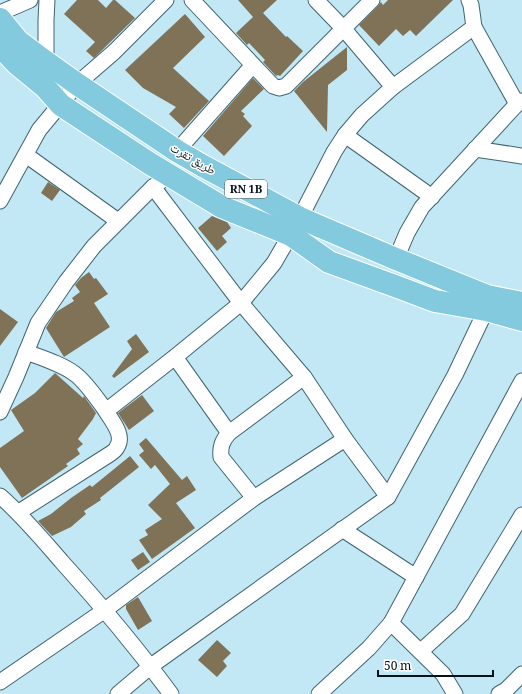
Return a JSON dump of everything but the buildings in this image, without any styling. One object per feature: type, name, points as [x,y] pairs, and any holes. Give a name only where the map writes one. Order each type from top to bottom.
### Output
[{"type":"main road","name":"طريق تقرت","points":[[0,19],[18,41],[77,84],[177,151],[203,166],[295,226],[329,262],[435,301],[486,310],[522,320]]},
{"type":"main road","name":"طريق تقرت","points":[[0,46],[17,64],[45,87],[61,105],[161,181],[222,207],[295,226],[396,259],[487,296],[522,303]]},
{"type":"street","points":[[0,13],[30,0]]},
{"type":"street","points":[[46,62],[46,20],[48,0]]},
{"type":"street","points":[[0,201],[5,179],[26,155],[39,130],[77,84],[114,52],[166,0]]},
{"type":"street","points":[[192,0],[273,86],[278,88],[286,86],[372,0]]},
{"type":"street","points":[[316,0],[343,28],[393,87]]},
{"type":"street","points":[[396,259],[407,233],[422,207],[520,102],[474,27],[469,0]]},
{"type":"street","points":[[106,411],[241,303],[274,263],[334,152],[345,135],[362,115],[393,87],[474,27]]},
{"type":"street","points":[[177,151],[253,65]]},
{"type":"street","points":[[345,135],[432,197]]},
{"type":"street","points":[[475,150],[522,156]]},
{"type":"street","points":[[26,155],[118,221]]},
{"type":"street","points":[[0,412],[38,323],[66,282],[94,246],[118,221],[161,181],[241,303],[304,377],[345,439],[388,496]]},
{"type":"street","points":[[118,694],[151,666],[388,496],[455,375],[486,310]]},
{"type":"street","points":[[19,512],[110,454],[118,446],[120,439],[117,430],[106,411],[76,374],[26,352]]},
{"type":"street","points":[[175,357],[229,433]]},
{"type":"street","points":[[254,498],[221,457],[220,450],[223,440],[229,433],[304,377]]},
{"type":"street","points":[[319,694],[369,648],[391,623],[522,381]]},
{"type":"street","points":[[0,682],[105,610],[254,498],[345,439]]},
{"type":"street","points":[[0,496],[19,512],[105,610],[151,666],[171,694]]},
{"type":"street","points":[[421,650],[462,614],[522,516]]},
{"type":"street","points":[[342,529],[416,577]]},
{"type":"street","points":[[391,623],[421,650],[444,674],[455,694]]},
{"type":"street","points":[[499,694],[506,690],[522,674]]}]
